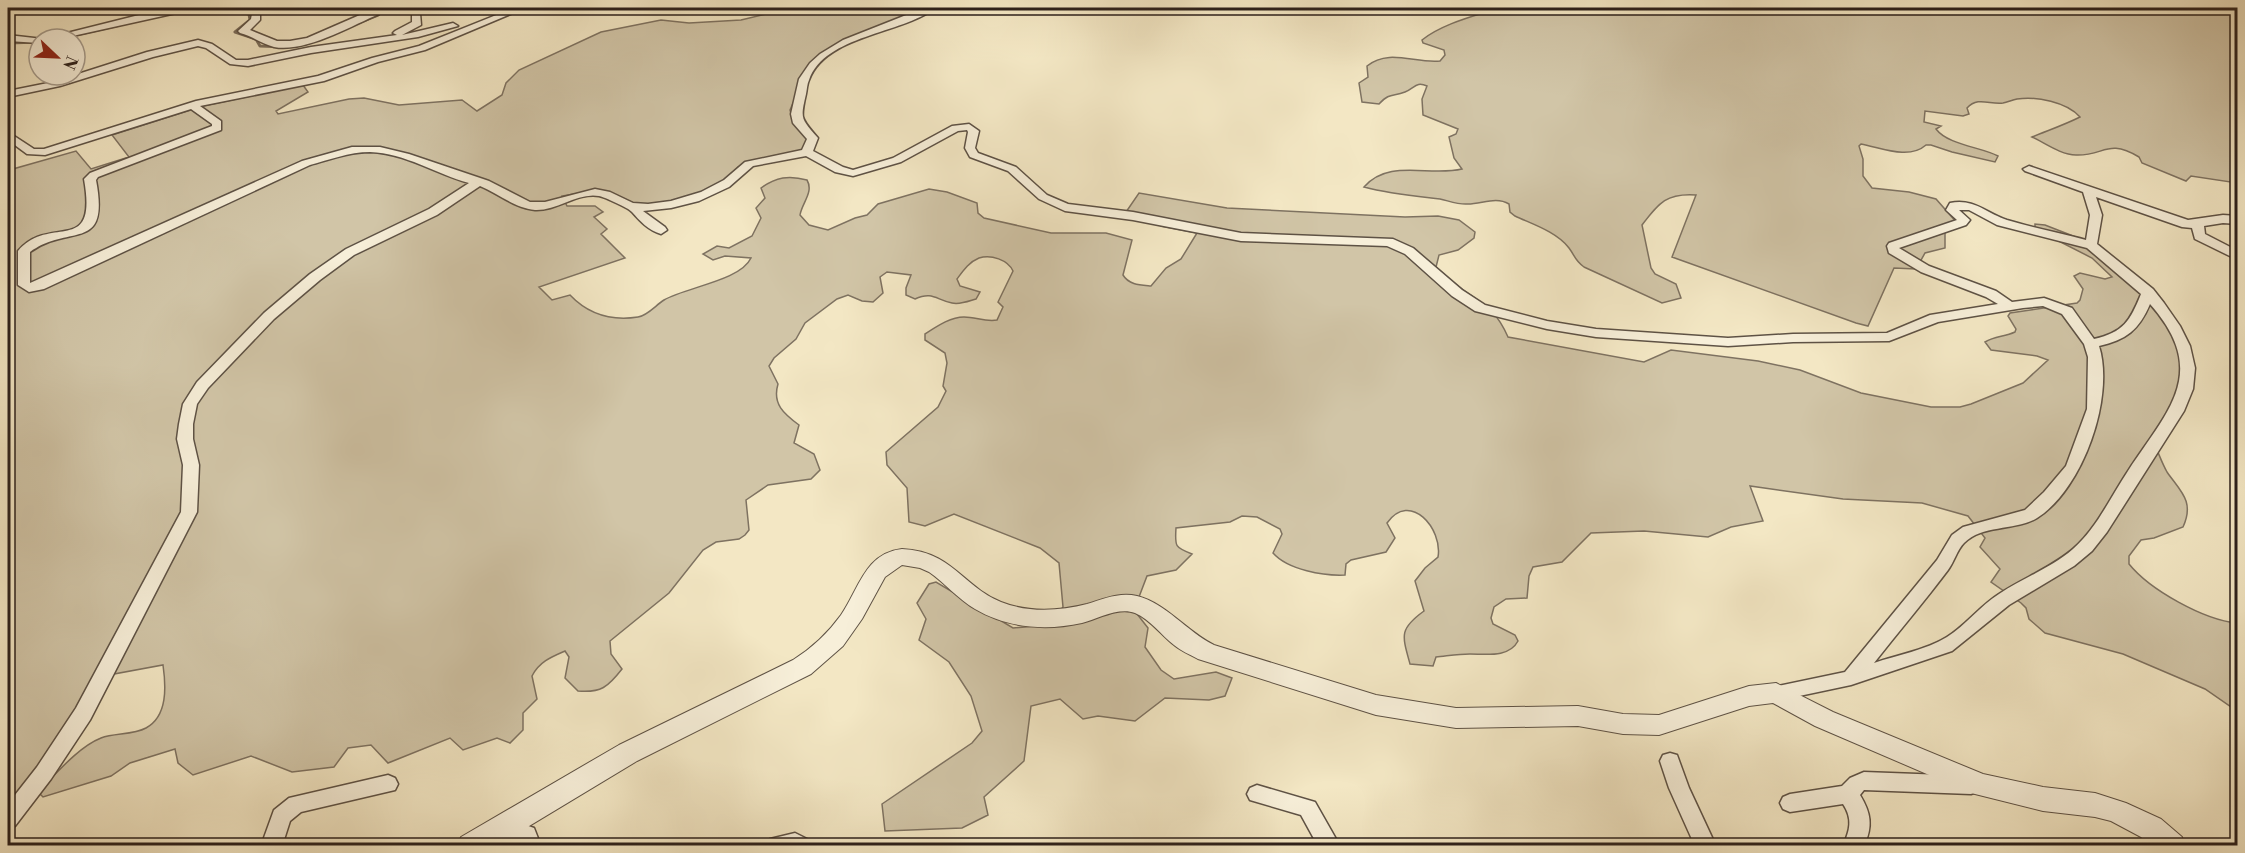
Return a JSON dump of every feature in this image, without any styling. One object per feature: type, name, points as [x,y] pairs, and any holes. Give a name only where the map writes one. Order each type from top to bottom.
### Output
[{"type":"street","points":[[87,29],[160,12],[195,8]]},
{"type":"street","points":[[233,8],[250,9],[257,13],[255,20],[243,31],[275,44],[284,45],[314,39],[381,8]]},
{"type":"street","points":[[376,42],[413,27],[418,23],[415,20],[416,12],[426,8]]},
{"type":"street","points":[[10,141],[31,152],[45,152],[193,106],[320,79],[375,60],[423,48],[501,14],[521,8]]},
{"type":"street","points":[[807,152],[813,138],[798,122],[795,110],[802,94],[804,79],[816,62],[848,40],[895,24],[931,8]]},
{"type":"street","points":[[87,71],[198,43],[204,43],[233,62],[245,63],[430,33],[486,16],[501,14]]},
{"type":"street","points":[[8,38],[27,39]]},
{"type":"street","points":[[8,94],[32,87]]},
{"type":"street","points":[[193,106],[217,123],[218,128],[94,175],[90,179],[96,198],[91,221],[83,230],[35,243],[26,248],[24,251],[24,285],[29,288],[39,286],[306,163],[345,152],[379,149],[417,160],[462,179],[493,185],[531,205],[549,204],[595,192],[635,207],[666,204],[704,195],[726,185],[749,164],[785,159],[807,152],[839,170],[853,173],[897,160],[956,128],[969,127],[974,130],[970,148],[974,155],[1012,169],[1043,197],[1065,207],[1133,216],[1241,237],[1389,242],[1409,251],[1457,293],[1480,308],[1536,322],[1596,333],[1728,342],[1793,338],[1890,337],[1935,318],[2010,306],[2044,302],[2067,311],[2091,345],[2095,357],[2094,409],[2073,468],[2050,496],[2031,514],[1970,531],[1958,539],[1943,564],[1851,678]]},
{"type":"street","points":[[2029,169],[2178,222],[2198,225],[2220,218],[2238,220]]},
{"type":"street","points":[[8,819],[44,773],[83,714],[189,512],[191,465],[185,440],[186,424],[190,404],[202,385],[269,316],[315,277],[350,252],[433,212],[478,182]]},
{"type":"street","points":[[2088,190],[2096,215],[2091,245]]},
{"type":"street","points":[[471,846],[628,753],[802,668],[829,646],[859,604],[872,578],[884,564],[896,557],[925,559],[938,566],[989,607],[1022,618],[1045,620],[1078,615],[1125,603],[1143,606],[1188,643],[1206,652],[1357,699],[1412,712],[1456,718],[1578,716],[1623,724],[1659,725],[1749,696],[1851,678],[1946,646],[1974,626],[2003,600],[2052,573],[2089,545],[2167,425],[2186,388],[2186,362],[2179,340],[2166,316],[2148,292],[2119,265],[2091,245],[2001,222],[1971,207],[1954,206],[1952,210],[1964,220],[1962,222],[1893,246],[1893,250],[1912,263],[1991,294],[2010,306]]},
{"type":"street","points":[[635,207],[642,217],[661,230]]},
{"type":"street","points":[[2198,225],[2199,236],[2238,256]]},
{"type":"street","points":[[2091,345],[2116,339],[2134,326],[2148,292]]},
{"type":"street","points":[[1776,693],[1824,719],[1980,785],[2043,799],[2095,805],[2116,811],[2151,828],[2172,846]]},
{"type":"street","points":[[1670,761],[1706,846]]},
{"type":"street","points":[[1790,803],[1848,795],[1857,784],[1864,781],[1980,785]]},
{"type":"street","points":[[270,846],[281,816],[296,804],[388,784]]},
{"type":"street","points":[[1257,794],[1308,808],[1330,846]]},
{"type":"street","points":[[1848,795],[1859,810],[1863,824],[1853,846]]},
{"type":"street","points":[[483,846],[507,834],[520,832],[527,835],[531,846]]},
{"type":"street","points":[[777,846],[795,842],[800,846]]},
{"type":"shaded area","points":[[782,8],[927,8],[845,39],[822,53],[790,110],[794,123],[808,138],[803,151],[747,163],[738,167],[727,179],[701,193],[666,202],[638,205],[616,195],[597,190],[562,196],[567,206],[595,206],[603,212],[594,217],[607,229],[601,234],[625,258],[539,287],[552,300],[570,295],[577,302],[601,315],[619,318],[638,317],[645,315],[674,295],[712,283],[736,272],[751,258],[725,256],[713,260],[703,254],[717,246],[729,248],[752,236],[761,218],[756,208],[765,198],[761,188],[772,181],[788,177],[807,180],[809,184],[800,215],[809,225],[828,230],[867,215],[878,204],[929,189],[947,192],[977,203],[978,213],[984,218],[1051,233],[1106,233],[1132,240],[1123,275],[1132,283],[1151,286],[1166,268],[1181,259],[1197,233],[1161,226],[1144,215],[1126,212],[1139,193],[1227,208],[1405,217],[1438,216],[1459,220],[1475,232],[1474,238],[1458,250],[1439,255],[1436,267],[1452,282],[1493,312],[1508,337],[1644,362],[1671,350],[1758,361],[1800,370],[1861,393],[1931,407],[1960,407],[2023,383],[2048,360],[2037,356],[1991,350],[1985,342],[2015,332],[2016,329],[2008,316],[2010,313],[2077,303],[2083,289],[2074,276],[2080,273],[2105,279],[2112,277],[2092,258],[2035,229],[2035,224],[2045,225],[2096,245],[2179,330],[2187,394],[2172,430],[2157,450],[2167,472],[2187,503],[2186,518],[2183,527],[2154,538],[2141,540],[2129,556],[2129,564],[2150,584],[2178,602],[2209,616],[2237,623],[2237,711],[2205,689],[2123,654],[2045,633],[2029,619],[2026,608],[2021,603],[1991,582],[2000,569],[1980,547],[1985,538],[1968,516],[1922,503],[1843,499],[1750,486],[1763,521],[1731,527],[1708,537],[1644,531],[1591,533],[1562,562],[1533,567],[1529,576],[1527,598],[1506,599],[1494,607],[1491,618],[1493,624],[1515,635],[1518,641],[1514,646],[1497,654],[1436,657],[1433,666],[1410,664],[1404,639],[1406,628],[1424,611],[1415,581],[1438,557],[1435,535],[1423,517],[1405,510],[1396,514],[1387,523],[1395,538],[1386,552],[1351,560],[1346,564],[1345,575],[1336,575],[1307,571],[1280,559],[1273,553],[1282,534],[1280,529],[1257,517],[1242,516],[1230,522],[1176,528],[1177,545],[1192,554],[1176,570],[1147,576],[1134,610],[1148,628],[1145,647],[1161,670],[1174,679],[1216,672],[1232,678],[1225,696],[1209,700],[1165,698],[1135,721],[1098,716],[1083,719],[1060,699],[1031,706],[1024,761],[984,797],[988,815],[962,828],[885,831],[882,804],[972,743],[982,731],[971,696],[949,662],[919,640],[926,619],[917,603],[929,584],[936,582],[1013,628],[1050,625],[1063,607],[1059,563],[1040,548],[954,514],[925,526],[909,522],[907,488],[887,465],[886,452],[938,407],[946,391],[943,386],[947,363],[945,353],[925,340],[925,334],[959,317],[997,320],[1003,307],[998,302],[1013,271],[1003,261],[994,257],[984,257],[972,262],[957,279],[960,286],[980,292],[976,299],[958,304],[930,296],[915,299],[906,295],[911,275],[887,272],[880,277],[883,293],[873,302],[862,301],[848,295],[837,299],[805,323],[796,339],[774,358],[769,366],[778,384],[778,403],[784,412],[799,425],[794,443],[814,454],[820,470],[811,479],[768,485],[746,500],[749,530],[745,535],[739,539],[716,542],[703,550],[669,593],[610,641],[611,654],[622,669],[603,688],[578,691],[565,678],[569,657],[565,651],[542,664],[532,676],[537,699],[523,713],[523,730],[510,743],[497,738],[463,750],[450,738],[388,763],[371,745],[348,748],[334,767],[292,772],[251,756],[193,775],[178,763],[175,749],[130,763],[111,776],[43,797],[38,792],[67,762],[92,742],[112,735],[141,730],[153,723],[164,700],[163,665],[98,677],[24,790],[8,809],[8,176],[13,169],[76,151],[91,169],[129,157],[112,135],[203,106],[303,85],[308,92],[276,111],[278,114],[364,98],[399,105],[462,100],[477,111],[502,95],[506,83],[519,70],[601,32],[661,20],[689,23],[741,20]]},
{"type":"shaded area","points":[[1515,8],[2237,8],[2237,183],[2191,176],[2186,181],[2142,163],[2139,157],[2120,149],[2106,149],[2086,155],[2059,151],[2032,137],[2080,117],[2067,107],[2051,101],[2025,98],[2003,103],[1975,102],[1967,108],[1969,114],[1963,116],[1925,111],[1924,122],[1941,126],[1936,129],[1948,139],[1998,156],[1995,162],[1931,145],[1912,152],[1886,150],[1861,144],[1859,146],[1863,159],[1863,176],[1872,188],[1909,192],[1936,199],[1958,224],[1945,232],[1945,248],[1925,253],[1916,269],[1894,268],[1868,326],[1672,257],[1696,195],[1677,196],[1664,201],[1642,225],[1651,268],[1655,274],[1676,284],[1681,298],[1662,303],[1584,267],[1558,237],[1515,216],[1510,212],[1509,204],[1504,202],[1494,200],[1461,204],[1364,187],[1374,178],[1385,173],[1462,169],[1454,158],[1449,137],[1456,134],[1458,129],[1423,115],[1422,99],[1427,86],[1418,85],[1405,92],[1389,96],[1379,104],[1362,102],[1359,83],[1368,77],[1367,66],[1375,61],[1393,57],[1440,61],[1445,55],[1444,50],[1423,43],[1422,40],[1428,35],[1443,27],[1483,13]]},
{"type":"waterway","points":[[358,23],[378,15],[387,8]]},
{"type":"waterway","points":[[180,11],[223,9],[249,14],[250,20],[235,32],[256,39],[260,46],[288,47]]},
{"type":"waterway","points":[[87,32],[120,25]]},
{"type":"waterway","points":[[8,43],[27,42]]}]
